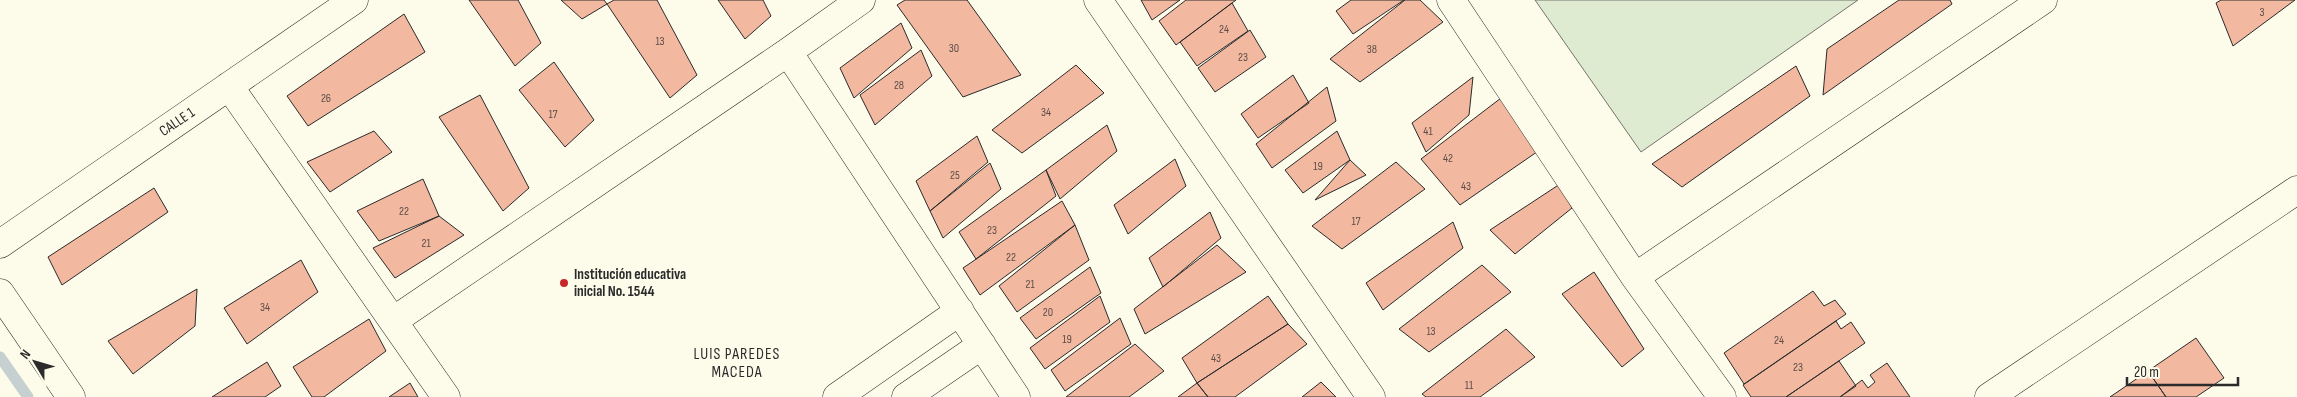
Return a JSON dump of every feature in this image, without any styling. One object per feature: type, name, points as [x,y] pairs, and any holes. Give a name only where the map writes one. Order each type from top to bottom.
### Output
[{"type":"street","name":"CALLE 1","points":[[0,244],[354,0]]},
{"type":"street","points":[[393,321],[788,52],[861,0]]},
{"type":"street","points":[[1098,0],[1371,397]]},
{"type":"street","points":[[1451,0],[1635,277],[1722,397]]},
{"type":"street","points":[[1635,277],[2035,2]]},
{"type":"street","points":[[788,52],[1016,397]]},
{"type":"street","points":[[230,86],[446,397]]},
{"type":"street","points":[[1989,397],[2297,190]]},
{"type":"street","points":[[0,293],[71,397]]},
{"type":"street","points":[[837,397],[960,312]]},
{"type":"street","points":[[906,397],[982,345]]},
{"type":"green space","points":[[1535,0],[1858,0],[1641,152]]},
{"type":"building","points":[[469,0],[518,0],[541,43],[515,66]]},
{"type":"building","points":[[561,0],[604,0],[607,4],[582,19]]},
{"type":"building","points":[[614,0],[657,0],[697,75],[670,98],[607,4]]},
{"type":"building","points":[[718,0],[763,0],[771,16],[745,39]]},
{"type":"building","points":[[905,0],[967,0],[1021,75],[963,97],[897,5]]},
{"type":"building","points":[[1141,0],[1180,0],[1152,20]]},
{"type":"building","points":[[1186,0],[1236,0],[1176,45],[1159,21]]},
{"type":"building","points":[[1351,0],[1404,0],[1353,34],[1336,11]]},
{"type":"building","points":[[1405,0],[1420,0],[1443,22],[1360,82],[1330,59]]},
{"type":"building","points":[[1899,0],[1950,0],[1952,4],[1823,95],[1827,49]]},
{"type":"building","points":[[2221,0],[2295,0],[2233,46],[2216,3]]},
{"type":"building","points":[[1232,3],[1248,31],[1197,66],[1180,42]]},
{"type":"building","points":[[404,14],[425,52],[308,126],[287,96]]},
{"type":"building","points":[[901,23],[912,48],[854,98],[840,68]]},
{"type":"building","points":[[1250,30],[1266,57],[1215,92],[1198,68]]},
{"type":"building","points":[[921,50],[932,76],[875,125],[860,95]]},
{"type":"building","points":[[554,62],[594,120],[565,147],[519,90]]},
{"type":"building","points":[[1076,65],[1104,93],[1022,153],[992,130]]},
{"type":"building","points":[[1796,66],[1810,96],[1682,187],[1652,164]]},
{"type":"building","points":[[1293,75],[1309,103],[1258,138],[1241,114]]},
{"type":"building","points":[[1473,77],[1469,115],[1426,152],[1412,123]]},
{"type":"building","points":[[1327,87],[1336,121],[1272,168],[1256,144]]},
{"type":"building","points":[[480,95],[529,188],[503,211],[439,117]]},
{"type":"building","points":[[1505,95],[1547,145],[1460,205],[1421,159]]},
{"type":"building","points":[[1107,125],[1117,151],[1060,199],[1046,170]]},
{"type":"building","points":[[374,131],[392,152],[330,192],[307,162]]},
{"type":"building","points":[[1337,131],[1350,160],[1303,193],[1285,170]]},
{"type":"building","points":[[977,136],[988,162],[930,211],[916,181]]},
{"type":"building","points":[[1175,159],[1186,186],[1128,234],[1114,205]]},
{"type":"building","points":[[1350,160],[1366,175],[1315,200]]},
{"type":"building","points":[[1396,162],[1425,189],[1342,249],[1312,226]]},
{"type":"building","points":[[990,163],[1001,189],[943,238],[930,211]]},
{"type":"building","points":[[1046,170],[1056,196],[976,259],[959,232]]},
{"type":"building","points":[[423,179],[439,216],[379,241],[357,211]]},
{"type":"building","points":[[1560,184],[1572,208],[1515,254],[1490,230]]},
{"type":"building","points":[[154,188],[168,212],[62,285],[48,257]]},
{"type":"building","points":[[1062,201],[1075,225],[980,295],[963,268]]},
{"type":"building","points":[[1210,212],[1221,238],[1163,287],[1149,258]]},
{"type":"building","points":[[439,216],[464,235],[395,278],[373,248]]},
{"type":"building","points":[[1453,222],[1463,248],[1383,310],[1366,283]]},
{"type":"building","points":[[1075,225],[1089,260],[1017,312],[999,286]]},
{"type":"building","points":[[1217,245],[1246,272],[1145,334],[1134,309]]},
{"type":"building","points":[[301,260],[318,292],[247,344],[224,308]]},
{"type":"building","points":[[1482,265],[1511,292],[1429,352],[1399,329]]},
{"type":"building","points":[[1090,267],[1101,293],[1036,339],[1020,318]]},
{"type":"building","points":[[1594,272],[1644,349],[1622,367],[1562,294]]},
{"type":"building","points":[[197,289],[195,326],[133,374],[108,341]]},
{"type":"building","points":[[1813,291],[1824,306],[1835,300],[1846,314],[1744,384],[1724,353]]},
{"type":"building","points":[[1100,296],[1110,322],[1045,369],[1030,348]]},
{"type":"building","points":[[1268,296],[1288,324],[1197,383],[1182,358]]},
{"type":"building","points":[[1120,318],[1131,344],[1065,391],[1051,370]]},
{"type":"building","points":[[369,319],[386,351],[324,397],[312,397],[293,367]]},
{"type":"building","points":[[1836,321],[1841,329],[1851,322],[1865,343],[1786,397],[1751,397],[1743,385]]},
{"type":"building","points":[[1288,324],[1307,344],[1235,397],[1208,397],[1197,383]]},
{"type":"building","points":[[1506,329],[1535,357],[1480,397],[1426,397],[1422,394]]},
{"type":"building","points":[[2196,338],[2224,378],[2196,397],[2166,397],[2148,371]]},
{"type":"building","points":[[1135,344],[1164,371],[1129,397],[1066,397]]},
{"type":"building","points":[[1839,361],[1856,386],[1840,397],[1786,397]]},
{"type":"building","points":[[267,362],[281,386],[265,397],[212,397]]},
{"type":"building","points":[[1887,363],[1910,397],[1840,397],[1862,380],[1868,388],[1875,382],[1870,375]]},
{"type":"building","points":[[2148,371],[2166,397],[2110,397]]},
{"type":"building","points":[[1321,382],[1336,397],[1302,397]]},
{"type":"building","points":[[410,383],[418,397],[389,397]]},
{"type":"building","points":[[1197,383],[1208,397],[1178,397]]},
{"type":"waterway","points":[[0,357],[28,397]]},
{"type":"place","name":"Institución educativa inicial No. 1544","points":[[564,283]]},
{"type":"district","name":"LUIS PAREDES MACEDA","points":[[737,363]]}]
